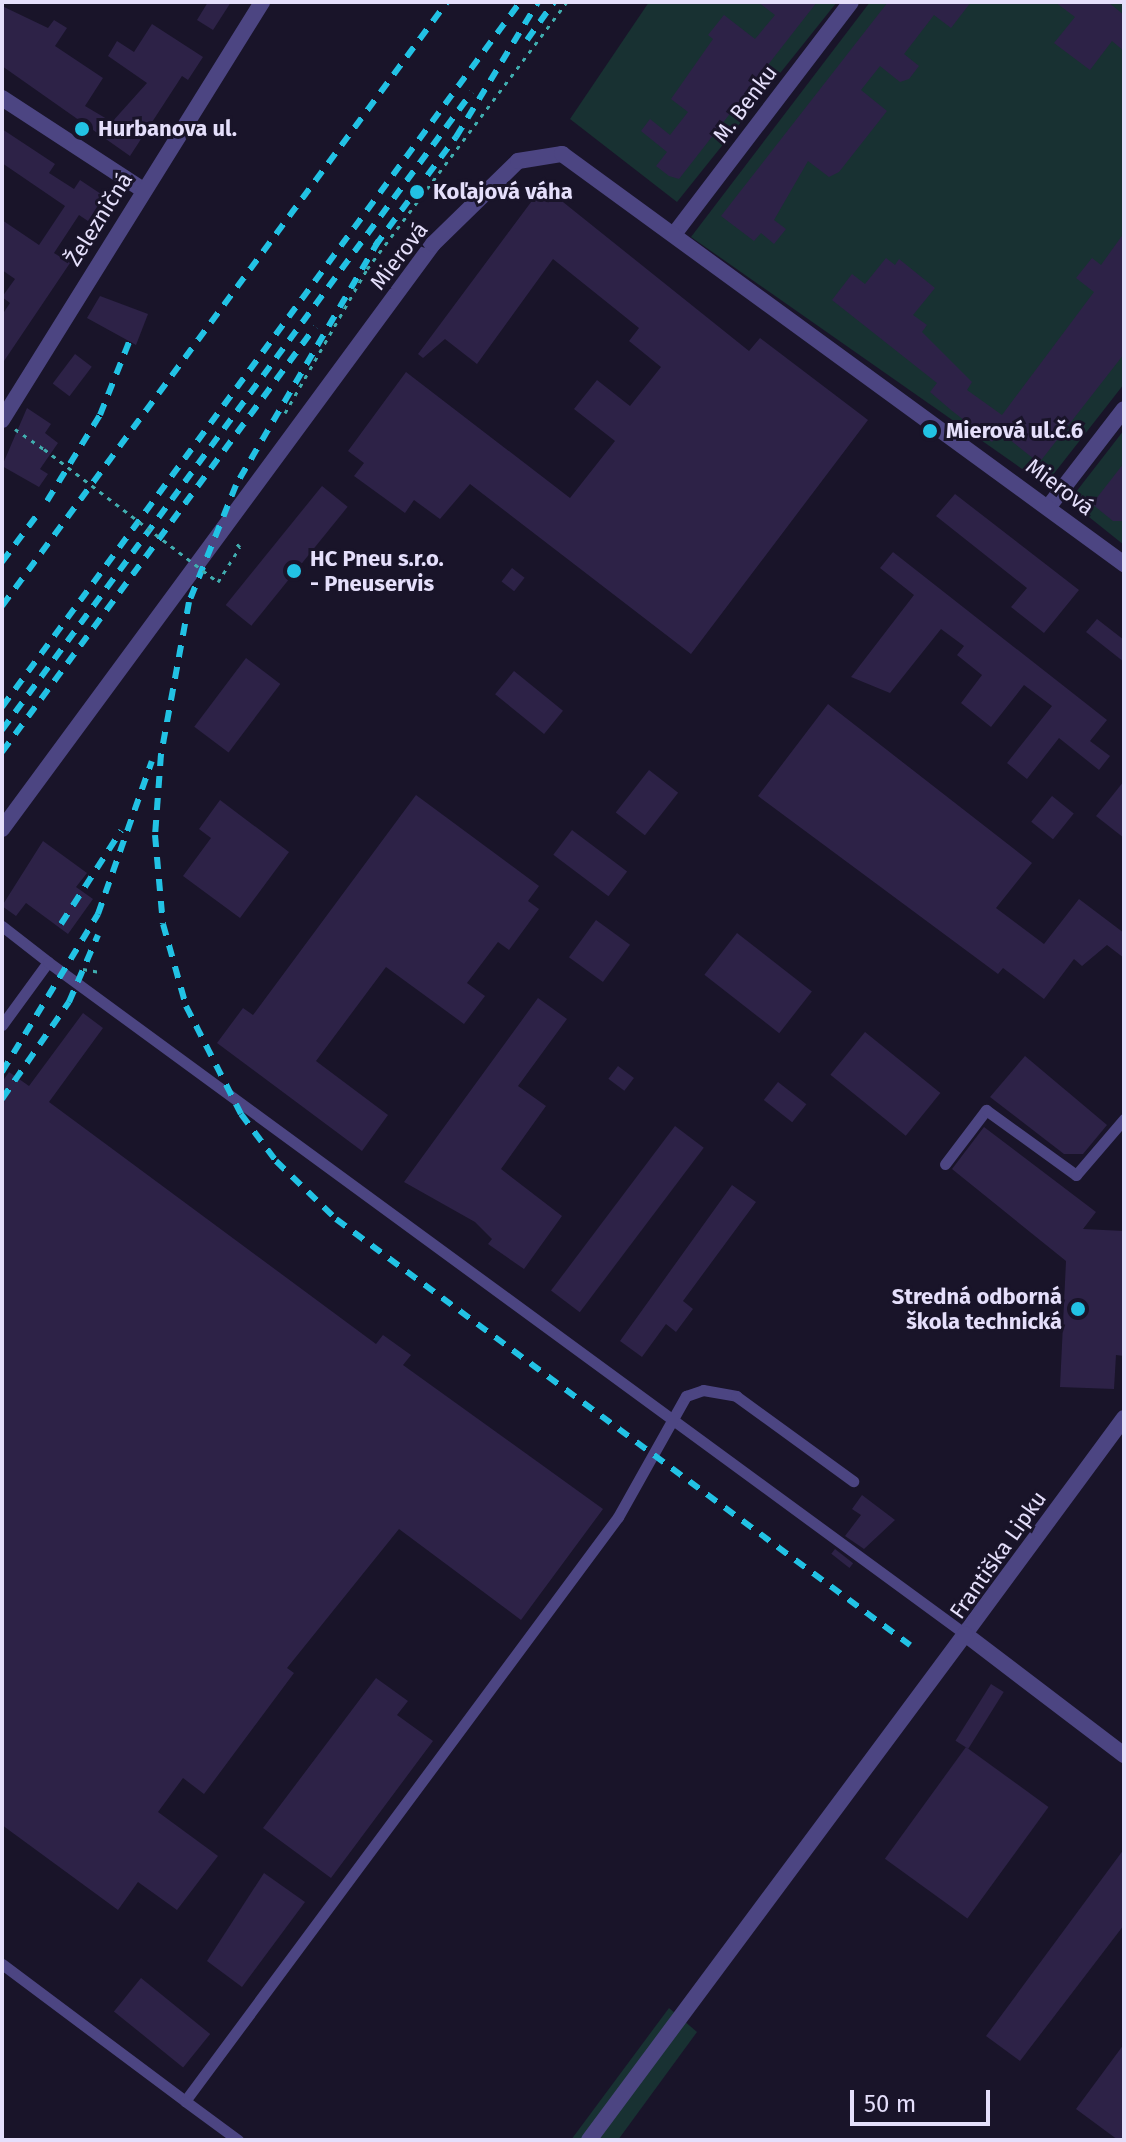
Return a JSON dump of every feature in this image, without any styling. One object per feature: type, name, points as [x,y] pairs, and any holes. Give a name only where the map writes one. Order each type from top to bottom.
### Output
[{"type":"street","name":"Železničná","points":[[4,411],[262,2]]},
{"type":"street","name":"M. Benku","points":[[675,233],[851,2]]},
{"type":"street","points":[[2,98],[143,190]]},
{"type":"street","name":"Mierová","points":[[2,829],[433,244],[509,168],[562,154],[1050,505],[1124,564]]},
{"type":"street","points":[[1050,505],[1124,409]]},
{"type":"street","name":"Františka Lipku","points":[[1124,1418],[965,1634],[1124,1755]]},
{"type":"street","points":[[589,2140],[965,1634]]},
{"type":"lane","points":[[2,926],[670,1424],[965,1634]]},
{"type":"lane","points":[[2,1025],[48,962]]},
{"type":"lane","points":[[945,1164],[986,1110],[1076,1175],[1124,1119]]},
{"type":"lane","points":[[185,2101],[618,1517],[686,1396],[703,1390],[736,1396],[853,1481]]},
{"type":"lane","points":[[2,1964],[238,2140]]},
{"type":"path","points":[[282,417],[367,269],[567,2]]},
{"type":"path","points":[[20,432],[218,582],[240,547]]},
{"type":"green space","points":[[649,2],[837,2],[677,202],[570,119]]},
{"type":"green space","points":[[870,2],[1124,2],[1124,384],[1045,485],[691,237]]},
{"type":"green space","points":[[1124,430],[1124,545],[1069,501]]},
{"type":"green space","points":[[669,2008],[697,2032],[618,2140],[571,2140]]},
{"type":"building","points":[[208,2],[231,2],[213,30],[197,20]]},
{"type":"building","points":[[758,2],[817,2],[679,179],[669,176],[656,166],[667,152],[641,131],[650,119],[670,135],[688,112],[671,99],[713,39],[708,35],[724,15],[755,39],[775,15]]},
{"type":"building","points":[[888,2],[971,2],[951,28],[934,15],[904,54],[919,66],[909,79],[900,82],[880,66],[861,90],[887,111],[839,172],[829,177],[808,161],[774,220],[786,229],[774,244],[761,233],[754,241],[721,216]]},
{"type":"building","points":[[1055,2],[1108,2],[1124,15],[1124,51],[1112,41],[1090,70],[1054,43],[1075,17]]},
{"type":"building","points":[[2,6],[48,28],[54,20],[67,28],[55,46],[103,78],[85,106],[112,122],[147,83],[108,56],[117,41],[134,52],[152,24],[203,57],[188,80],[182,76],[130,156],[2,66]]},
{"type":"building","points":[[2,129],[55,164],[49,173],[74,189],[80,180],[104,196],[88,221],[79,215],[54,253],[70,263],[2,364],[2,315],[10,303],[2,297],[15,279],[2,270],[2,220],[39,245],[65,206],[2,163]]},
{"type":"building","points":[[543,186],[749,351],[760,338],[868,420],[691,654],[470,484],[440,519],[414,500],[405,513],[354,476],[364,463],[348,451],[406,372],[570,498],[615,441],[574,409],[597,380],[630,406],[661,367],[629,341],[639,328],[553,259],[477,364],[445,339],[423,358],[418,354]]},
{"type":"building","points":[[1124,233],[1124,354],[1039,463],[1000,432],[992,442],[951,410],[930,392],[937,383],[832,300],[852,274],[865,284],[886,258],[895,265],[899,259],[935,288],[913,315],[927,325],[922,332],[972,382],[967,390],[1002,415],[1094,292],[1076,278],[1092,258],[1101,265]]},
{"type":"building","points":[[100,296],[148,314],[136,345],[87,318]]},
{"type":"building","points":[[75,354],[92,367],[70,396],[53,384]]},
{"type":"building","points":[[27,408],[51,424],[45,433],[58,443],[40,469],[48,474],[39,487],[2,466]]},
{"type":"building","points":[[1124,463],[1124,521],[1113,521],[1092,504]]},
{"type":"building","points":[[322,486],[348,507],[251,626],[226,605]]},
{"type":"building","points":[[955,494],[1079,590],[1044,633],[1011,607],[1027,588],[936,516]]},
{"type":"building","points":[[893,552],[1107,720],[1090,741],[1110,756],[1099,770],[1059,738],[1027,779],[1007,763],[1052,706],[1024,685],[991,727],[961,703],[982,675],[957,655],[964,646],[941,629],[890,693],[851,677],[914,595],[880,568]]},
{"type":"building","points":[[512,568],[525,578],[514,591],[502,581]]},
{"type":"building","points":[[1097,619],[1124,640],[1124,662],[1086,632]]},
{"type":"building","points":[[246,658],[280,684],[229,753],[194,727]]},
{"type":"building","points":[[514,671],[563,711],[544,734],[495,694]]},
{"type":"building","points":[[828,704],[1032,863],[996,908],[1044,944],[1079,899],[1124,933],[1124,958],[1107,945],[1082,966],[1074,959],[1044,999],[1003,968],[998,974],[758,796]]},
{"type":"building","points":[[649,770],[678,793],[645,835],[616,813]]},
{"type":"building","points":[[1124,781],[1124,838],[1096,816]]},
{"type":"building","points":[[416,795],[539,886],[528,901],[539,909],[509,950],[498,942],[467,983],[485,996],[464,1024],[386,967],[316,1061],[388,1115],[362,1151],[217,1043],[243,1008],[253,1015]]},
{"type":"building","points":[[1052,796],[1074,814],[1053,839],[1031,822]]},
{"type":"building","points":[[220,800],[289,852],[240,918],[183,876],[211,838],[199,829]]},
{"type":"building","points":[[572,830],[627,872],[608,896],[553,855]]},
{"type":"building","points":[[43,841],[87,873],[76,887],[93,899],[68,934],[26,903],[16,916],[2,906]]},
{"type":"building","points":[[596,920],[630,945],[603,982],[569,957]]},
{"type":"building","points":[[737,933],[812,991],[779,1033],[704,975]]},
{"type":"building","points":[[538,998],[567,1019],[518,1086],[546,1106],[501,1169],[562,1216],[524,1269],[488,1244],[492,1239],[475,1222],[404,1182]]},
{"type":"building","points":[[83,1013],[103,1028],[49,1102],[376,1344],[383,1335],[411,1355],[403,1365],[603,1509],[521,1620],[399,1529],[287,1668],[294,1673],[204,1794],[183,1778],[158,1812],[218,1856],[177,1910],[138,1882],[118,1910],[2,1825],[2,1082],[9,1072],[29,1086]]},
{"type":"building","points":[[865,1032],[940,1093],[906,1136],[830,1075]]},
{"type":"building","points":[[1025,1056],[1107,1125],[1083,1154],[1064,1154],[990,1097]]},
{"type":"building","points":[[618,1066],[634,1078],[624,1091],[608,1079]]},
{"type":"building","points":[[778,1082],[806,1104],[792,1122],[764,1100]]},
{"type":"building","points":[[675,1126],[704,1148],[580,1312],[551,1291]]},
{"type":"building","points":[[984,1127],[1096,1212],[1083,1229],[1124,1231],[1124,1356],[1116,1355],[1114,1389],[1060,1387],[1066,1261],[952,1169]]},
{"type":"building","points":[[732,1185],[756,1202],[683,1301],[693,1309],[676,1332],[666,1324],[642,1357],[620,1341]]},
{"type":"building","points":[[862,1495],[895,1520],[864,1549],[845,1536],[861,1515],[852,1509]]},
{"type":"building","points":[[835,1549],[853,1563],[849,1568],[831,1554]]},
{"type":"building","points":[[376,1678],[408,1701],[397,1715],[433,1741],[331,1878],[263,1828]]},
{"type":"building","points":[[991,1684],[1004,1692],[968,1749],[955,1741]]},
{"type":"building","points":[[966,1747],[1049,1807],[967,1919],[885,1859]]},
{"type":"building","points":[[1124,1849],[1124,1925],[1020,2061],[986,2036]]},
{"type":"building","points":[[264,1873],[305,1902],[242,1987],[207,1961]]},
{"type":"building","points":[[141,1978],[210,2034],[183,2067],[114,2011]]},
{"type":"building","points":[[1124,2044],[1124,2140],[1118,2140],[1076,2109]]},
{"type":"railway","points":[[2,606],[447,2]]},
{"type":"railway","points":[[2,707],[520,2]]},
{"type":"railway","points":[[375,246],[456,137],[538,2]]},
{"type":"railway","points":[[527,40],[554,2]]},
{"type":"railway","points":[[2,730],[472,92]]},
{"type":"railway","points":[[379,240],[236,485],[189,602],[161,754],[155,835],[163,924],[186,1006],[241,1114],[276,1161],[336,1219],[910,1645]]},
{"type":"railway","points":[[2,752],[315,327]]},
{"type":"railway","points":[[47,501],[100,415],[129,342]]},
{"type":"railway","points":[[2,562],[37,515]]},
{"type":"railway","points":[[2,1072],[98,914],[152,761]]},
{"type":"railway","points":[[61,924],[121,831]]},
{"type":"railway","points":[[2,1099],[69,1002],[98,935]]},
{"type":"place","name":"Hurbanova ul.","points":[[82,129]]},
{"type":"place","name":"Koľajová váha","points":[[417,192]]},
{"type":"place","name":"Mierová ul.č.6","points":[[930,431]]},
{"type":"place","name":"HC Pneu s.r.o. - Pneuservis","points":[[294,571]]},
{"type":"place","name":"Stredná odborná škola technická","points":[[1078,1309]]}]
